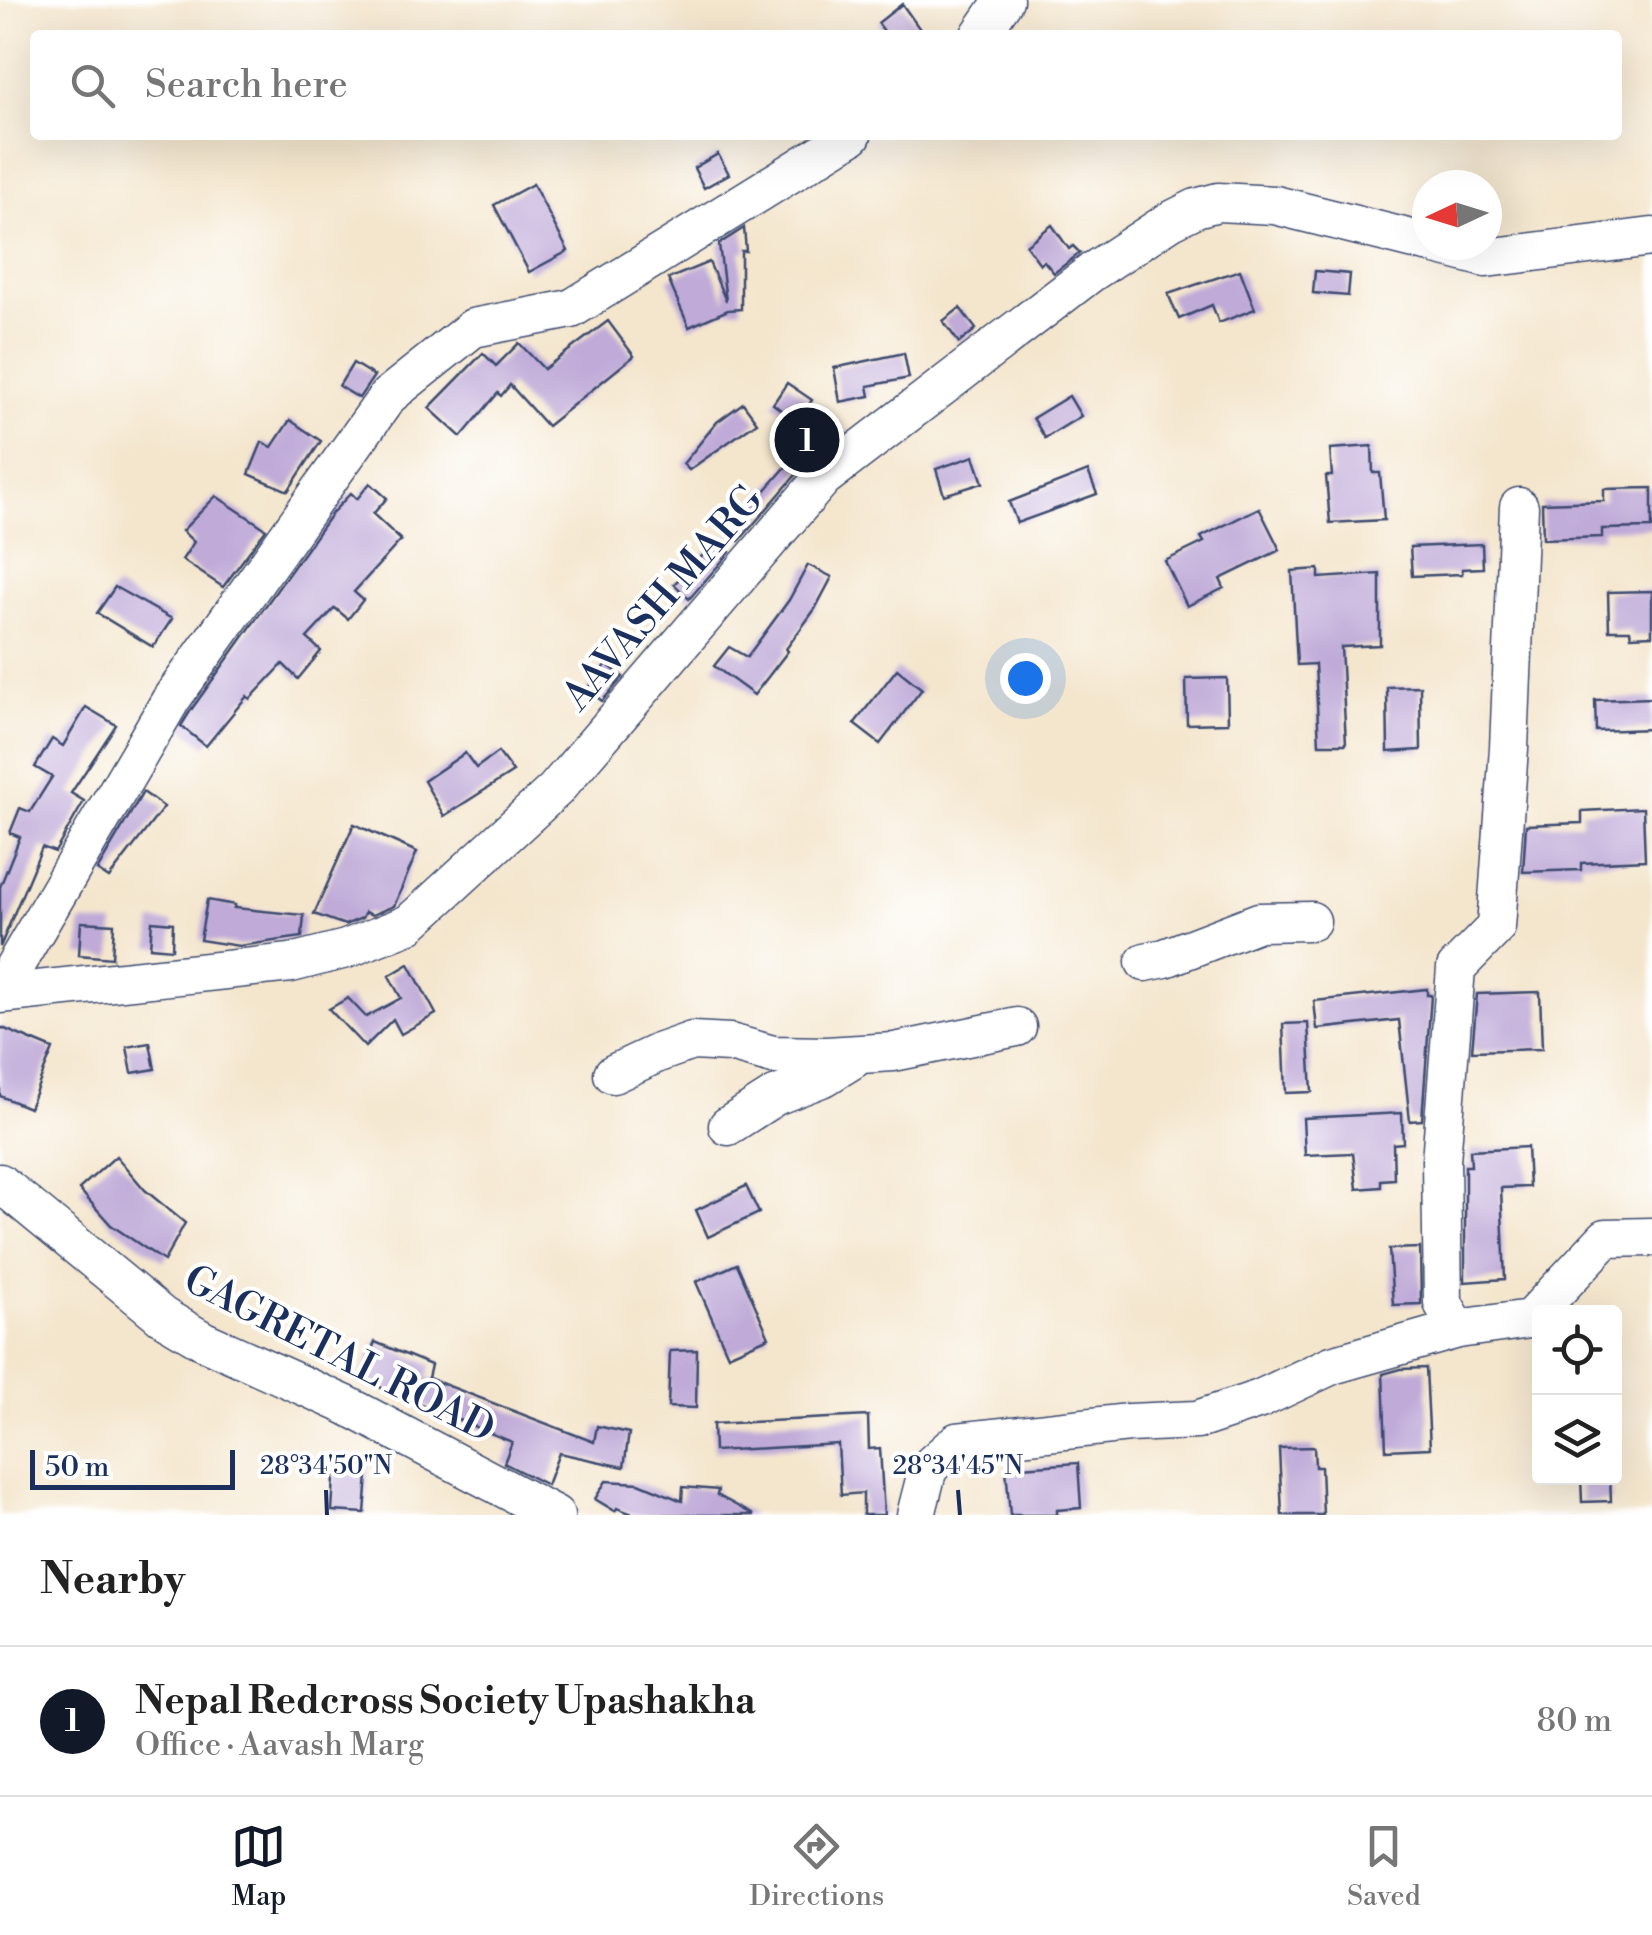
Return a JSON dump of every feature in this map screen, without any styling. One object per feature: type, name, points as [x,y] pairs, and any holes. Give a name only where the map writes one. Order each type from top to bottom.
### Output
[{"type":"street","points":[[983,30],[1004,0]]},
{"type":"street","points":[[0,992],[172,698],[388,396],[473,328],[571,309],[844,140]]},
{"type":"street","name":"AAVASH MARG","points":[[0,992],[290,963],[346,949],[409,924],[555,790],[823,478],[1092,272],[1170,221],[1218,202],[1276,205],[1412,239]]},
{"type":"street","points":[[1502,256],[1652,237]]},
{"type":"street","points":[[1458,1329],[1443,1303],[1440,1160],[1456,968],[1496,927],[1509,748],[1519,507]]},
{"type":"street","points":[[1146,962],[1259,922],[1311,921]]},
{"type":"street","points":[[613,1074],[692,1041],[730,1043],[773,1055],[861,1054],[894,1052],[1017,1028]]},
{"type":"street","points":[[728,1126],[775,1096],[824,1077],[861,1054]]},
{"type":"street","name":"GAGRETAL ROAD","points":[[0,1183],[162,1316],[204,1341],[346,1405],[555,1515]]},
{"type":"street","points":[[916,1515],[928,1468],[957,1442],[1197,1420],[1260,1400],[1332,1365],[1458,1329],[1530,1320],[1606,1238],[1652,1236]]},
{"type":"building","points":[[902,4],[920,30],[883,30],[878,23]]},
{"type":"building","points":[[718,154],[729,174],[704,188],[694,168]]},
{"type":"building","points":[[533,184],[568,251],[529,272],[494,205]]},
{"type":"building","points":[[1052,225],[1069,249],[1073,246],[1080,253],[1054,273],[1044,261],[1040,264],[1026,245]]},
{"type":"building","points":[[744,228],[741,309],[728,310],[689,327],[668,279],[709,262],[726,301],[719,244]]},
{"type":"building","points":[[1240,270],[1255,309],[1219,323],[1212,305],[1179,319],[1168,294]]},
{"type":"building","points":[[1315,271],[1350,274],[1348,296],[1313,293]]},
{"type":"building","points":[[960,308],[976,329],[959,343],[943,321]]},
{"type":"building","points":[[608,321],[634,356],[547,426],[510,385],[501,396],[498,393],[461,437],[429,408],[483,353],[496,366],[519,343],[544,369]]},
{"type":"building","points":[[904,353],[909,378],[868,386],[870,396],[840,402],[834,368]]},
{"type":"building","points":[[353,363],[374,376],[359,398],[339,386]]},
{"type":"building","points":[[787,383],[812,400],[797,422],[773,404]]},
{"type":"building","points":[[1069,396],[1081,416],[1045,438],[1033,418]]},
{"type":"building","points":[[743,403],[757,422],[689,470],[683,464],[717,422]]},
{"type":"building","points":[[290,420],[321,441],[288,491],[249,474],[262,442],[272,447]]},
{"type":"building","points":[[1372,446],[1373,473],[1380,473],[1384,520],[1330,523],[1326,476],[1332,476],[1330,449]]},
{"type":"building","points":[[974,456],[983,483],[944,495],[936,469]]},
{"type":"building","points":[[791,461],[801,469],[739,541],[729,532]]},
{"type":"building","points":[[1088,471],[1097,494],[1017,523],[1009,502]]},
{"type":"building","points":[[370,483],[387,498],[373,514],[401,540],[354,592],[363,600],[348,619],[335,608],[307,638],[321,651],[298,679],[283,664],[250,699],[247,696],[206,746],[181,726],[332,513],[351,493],[357,499]]},
{"type":"building","points":[[1652,488],[1652,528],[1602,529],[1602,537],[1543,539],[1542,503],[1604,501],[1604,489]]},
{"type":"building","points":[[216,496],[266,529],[223,587],[182,560],[194,542],[182,531]]},
{"type":"building","points":[[1259,508],[1280,550],[1220,579],[1224,588],[1187,606],[1165,561],[1204,542],[1201,537]]},
{"type":"building","points":[[718,540],[730,552],[689,599],[674,584]]},
{"type":"building","points":[[1482,544],[1483,568],[1462,569],[1462,574],[1412,576],[1410,547]]},
{"type":"building","points":[[808,565],[832,577],[788,651],[754,695],[714,666],[729,647],[747,657],[789,600]]},
{"type":"building","points":[[1319,569],[1319,578],[1380,574],[1380,645],[1341,647],[1346,744],[1319,744],[1315,664],[1297,665],[1292,571]]},
{"type":"building","points":[[115,587],[172,619],[153,647],[97,613]]},
{"type":"building","points":[[1652,591],[1652,635],[1631,636],[1630,630],[1609,630],[1608,592]]},
{"type":"building","points":[[607,664],[623,677],[602,701],[587,689]]},
{"type":"building","points":[[897,669],[922,689],[880,744],[854,724]]},
{"type":"building","points":[[1227,678],[1228,723],[1187,724],[1186,679]]},
{"type":"building","points":[[1420,686],[1421,750],[1388,752],[1387,687]]},
{"type":"building","points":[[1652,698],[1652,729],[1596,731],[1595,700]]},
{"type":"building","points":[[86,707],[116,725],[71,793],[84,801],[55,852],[42,847],[0,947],[0,887],[20,837],[10,833],[20,808],[30,812],[52,777],[35,767],[52,739],[63,746]]},
{"type":"building","points":[[498,752],[513,772],[444,816],[424,781],[465,753],[476,768]]},
{"type":"building","points":[[143,792],[164,807],[109,878],[97,870]]},
{"type":"building","points":[[1643,808],[1645,860],[1581,863],[1581,870],[1523,872],[1526,825],[1582,823],[1582,811]]},
{"type":"building","points":[[354,824],[417,852],[394,906],[372,915],[365,912],[362,918],[345,925],[314,914]]},
{"type":"building","points":[[207,900],[235,905],[234,908],[304,915],[302,937],[239,946],[200,940]]},
{"type":"building","points":[[152,921],[173,923],[172,949],[150,947]]},
{"type":"building","points":[[81,922],[114,924],[112,958],[79,955]]},
{"type":"building","points":[[409,964],[436,1014],[401,1034],[393,1019],[365,1047],[329,1009],[348,998],[366,1017],[401,998],[389,976]]},
{"type":"building","points":[[1427,989],[1427,995],[1431,995],[1422,1120],[1410,1121],[1399,1020],[1317,1029],[1314,1001]]},
{"type":"building","points":[[1540,992],[1542,1049],[1472,1051],[1477,994]]},
{"type":"building","points":[[1308,1023],[1312,1092],[1286,1093],[1283,1024]]},
{"type":"building","points":[[0,1027],[53,1049],[29,1108],[0,1096]]},
{"type":"building","points":[[150,1043],[155,1069],[132,1073],[127,1047]]},
{"type":"building","points":[[1402,1113],[1403,1143],[1393,1144],[1394,1179],[1381,1180],[1381,1187],[1357,1189],[1353,1153],[1305,1155],[1303,1118]]},
{"type":"building","points":[[1527,1147],[1529,1187],[1501,1188],[1505,1279],[1465,1282],[1465,1166],[1471,1166],[1470,1150]]},
{"type":"building","points":[[116,1156],[145,1190],[185,1223],[164,1261],[111,1225],[79,1189]]},
{"type":"building","points":[[746,1186],[759,1213],[708,1237],[696,1210]]},
{"type":"building","points":[[1420,1248],[1421,1304],[1393,1305],[1389,1249]]},
{"type":"building","points":[[737,1264],[769,1337],[728,1355],[696,1282]]},
{"type":"building","points":[[375,1342],[431,1365],[428,1378],[594,1442],[597,1426],[629,1433],[624,1467],[559,1453],[547,1485],[504,1463],[512,1442],[360,1379]]},
{"type":"building","points":[[697,1350],[696,1408],[668,1407],[670,1351]]},
{"type":"building","points":[[1426,1368],[1430,1448],[1386,1450],[1383,1374]]},
{"type":"building","points":[[868,1416],[869,1449],[880,1448],[884,1515],[863,1515],[863,1493],[841,1495],[838,1444],[714,1451],[713,1424]]},
{"type":"building","points":[[1314,1447],[1315,1467],[1321,1467],[1323,1515],[1282,1515],[1279,1448]]},
{"type":"building","points":[[335,1460],[369,1462],[365,1513],[332,1511]]},
{"type":"building","points":[[1078,1463],[1081,1508],[1057,1510],[1057,1515],[1010,1515],[1006,1468]]},
{"type":"building","points":[[606,1481],[639,1483],[682,1501],[683,1487],[718,1490],[717,1495],[754,1515],[635,1515],[617,1508],[615,1511],[595,1499]]},
{"type":"building","points":[[1581,1485],[1610,1485],[1611,1501],[1582,1502]]},
{"type":"place","name":"Nepal Redcross Society Upashakha","points":[[807,440]]}]
